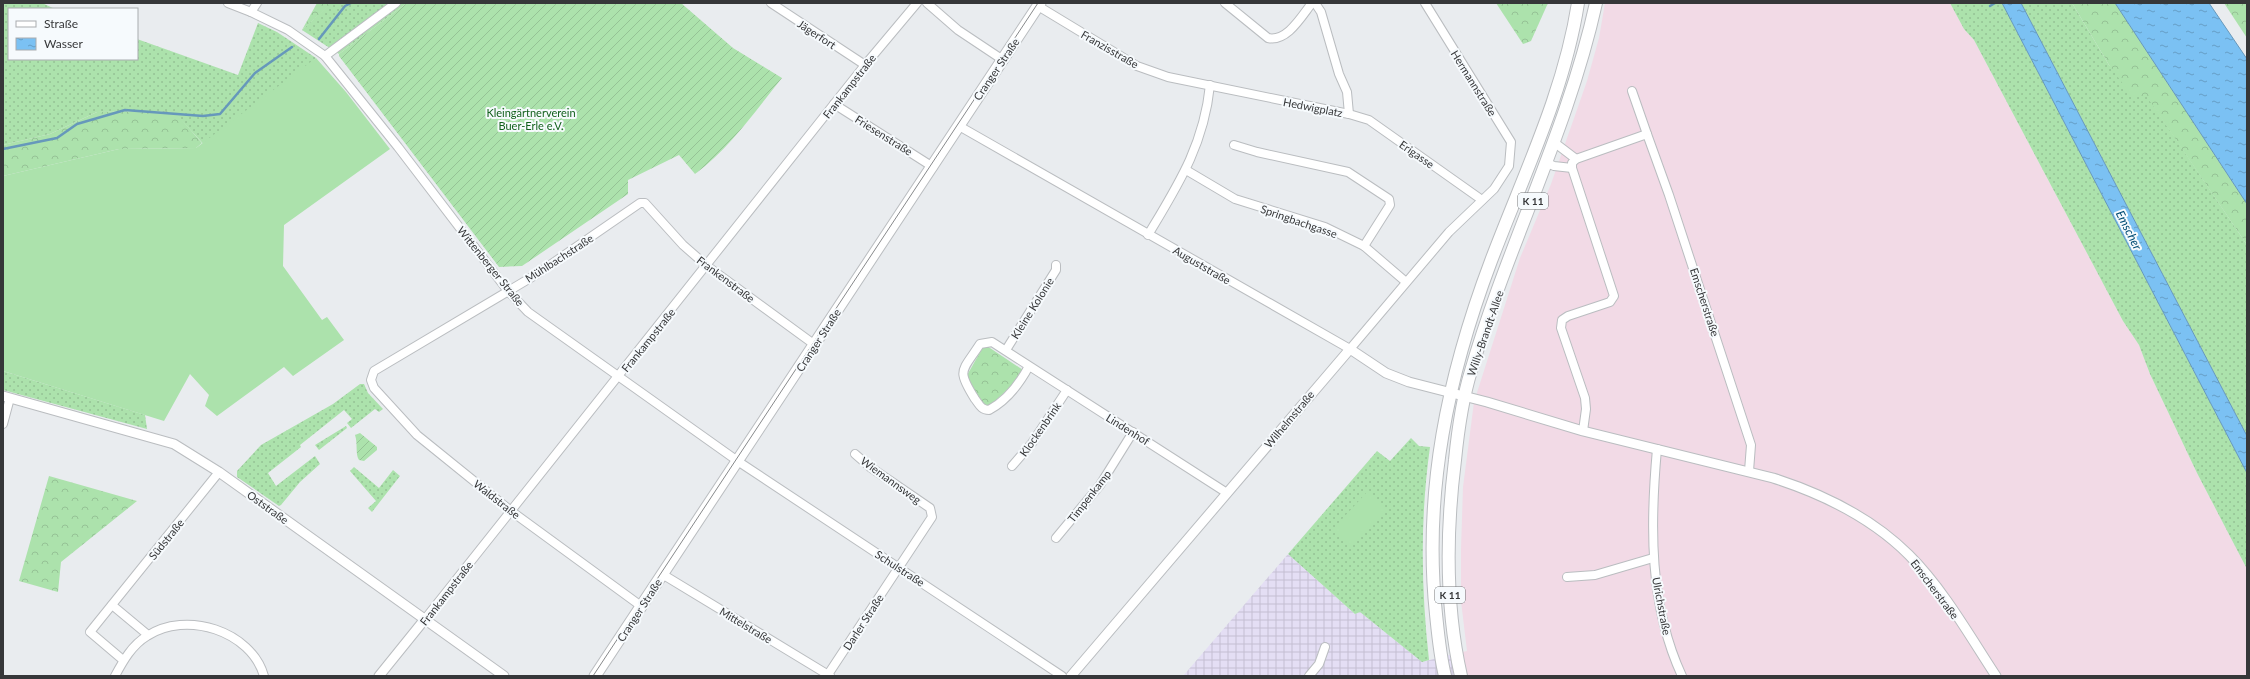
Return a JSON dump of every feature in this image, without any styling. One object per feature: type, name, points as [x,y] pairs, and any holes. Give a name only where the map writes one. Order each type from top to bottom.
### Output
[{"type":"main road","name":"Willy-Brandt-Allee","points":[[1445,676],[1434,598],[1432,545],[1435,485],[1449,393],[1490,262],[1547,119],[1572,39],[1578,3]]},
{"type":"main road","name":"Willy-Brandt-Allee","points":[[1461,676],[1451,608],[1448,514],[1464,397],[1485,330],[1555,143],[1585,52],[1596,3]]},
{"type":"main road","name":"Cranger Straße","points":[[595,676],[933,167],[1039,4]]},
{"type":"street","name":"Wittenberger Straße","points":[[228,3],[251,12],[288,30],[325,56],[398,147],[508,291],[528,312],[737,461]]},
{"type":"street","points":[[251,12],[257,3]]},
{"type":"street","points":[[325,56],[396,3]]},
{"type":"street","name":"Jägerfort","points":[[771,3],[865,65]]},
{"type":"street","name":"Frankampstraße","points":[[379,676],[707,266],[865,65],[918,3]]},
{"type":"street","points":[[927,3],[958,30],[1003,60]]},
{"type":"street","points":[[1225,3],[1268,38],[1276,40],[1284,36],[1314,3]]},
{"type":"street","name":"Hedwigplatz","points":[[1210,85],[1349,114],[1347,92],[1339,74],[1321,12],[1314,3]]},
{"type":"street","name":"Hermannstraße","points":[[1425,3],[1511,142],[1509,166]]},
{"type":"street","name":"Franzisstraße","points":[[1039,4],[1137,66],[1168,77],[1210,85]]},
{"type":"street","points":[[1148,235],[1186,170],[1199,141],[1210,85]]},
{"type":"street","name":"Emscherstraße","points":[[1632,91],[1669,195],[1751,445],[1749,471]]},
{"type":"street","name":"Friesenstraße","points":[[834,104],[933,167]]},
{"type":"street","name":"Erigasse","points":[[1349,114],[1369,120],[1482,200]]},
{"type":"street","name":"Auguststraße","points":[[959,126],[1350,349],[1386,373],[1409,382],[1449,393]]},
{"type":"street","points":[[1583,431],[1586,409],[1585,398],[1561,328],[1562,320],[1568,316],[1610,302],[1614,296],[1572,168],[1572,163],[1576,160],[1647,134]]},
{"type":"street","points":[[1555,143],[1576,160]]},
{"type":"street","points":[[1234,144],[1257,152],[1348,172],[1389,199],[1390,204],[1364,246]]},
{"type":"street","points":[[1547,163],[1554,166],[1572,168]]},
{"type":"street","name":"Wilhelmstraße","points":[[1071,676],[1449,232],[1494,189],[1509,166]]},
{"type":"street","name":"Springbachgasse","points":[[1186,170],[1235,199],[1325,227],[1364,246],[1406,282]]},
{"type":"street","name":"Mühlbachstraße","points":[[371,375],[378,368],[543,270],[640,203],[645,203]]},
{"type":"street","name":"Frankenstraße","points":[[645,203],[683,245],[707,266],[815,345]]},
{"type":"street","name":"Kleine Kolonie","points":[[1006,350],[1056,270],[1056,265]]},
{"type":"street","name":"Lindenhof","points":[[1029,366],[1013,389],[996,406],[985,410],[963,380],[964,369],[980,344],[992,342],[1227,493]]},
{"type":"street","name":"Waldstraße","points":[[371,375],[374,388],[417,435],[510,511],[641,606]]},
{"type":"street","name":"Klockenbrink","points":[[1012,466],[1032,443],[1066,390]]},
{"type":"street","name":"Emscherstraße","points":[[1449,393],[1583,431],[1749,471],[1794,485],[1846,508],[1877,528],[1909,554],[1924,570],[1942,594],[1996,676]]},
{"type":"street","points":[[3,424],[6,397]]},
{"type":"street","name":"Oststraße","points":[[6,397],[174,444],[219,472],[504,676]]},
{"type":"street","name":"Timpenkamp","points":[[1056,538],[1100,485],[1133,432]]},
{"type":"street","name":"Ulrichstraße","points":[[1658,450],[1654,490],[1654,558],[1664,629],[1682,676]]},
{"type":"street","name":"Wiemannsweg","points":[[855,454],[870,468],[930,508],[932,517],[899,568]]},
{"type":"street","name":"Schulstraße","points":[[737,461],[1062,676]]},
{"type":"street","name":"Südstraße","points":[[123,660],[90,632],[219,472]]},
{"type":"street","points":[[1567,577],[1595,575],[1654,558]]},
{"type":"street","name":"Darler Straße","points":[[828,676],[899,568]]},
{"type":"street","name":"Mittelstraße","points":[[662,574],[828,676]]},
{"type":"street","points":[[112,605],[148,635]]},
{"type":"street","points":[[115,676],[123,660],[148,635],[180,624],[199,624],[231,636],[261,664],[264,676]]},
{"type":"street","points":[[1309,676],[1319,664],[1325,647]]},
{"type":"shaded area","points":[[1605,3],[1950,3],[1964,29],[1974,40],[2123,321],[2139,345],[2150,374],[2197,473],[2247,569],[2247,676],[1459,676],[1453,654],[1467,651],[1461,601],[1461,549],[1463,487],[1474,402],[1520,258],[1551,184],[1587,81],[1599,38]]},
{"type":"shaded area","points":[[1288,554],[1355,614],[1360,612],[1422,662],[1453,654],[1459,676],[1183,676]]},
{"type":"green space","points":[[3,3],[42,3],[53,8],[8,8],[8,60],[138,60],[138,39],[238,75],[258,23],[277,32],[316,58],[254,116],[208,149],[173,111],[97,112],[50,134],[3,145]]},
{"type":"green space","points":[[317,3],[332,3],[302,30]]},
{"type":"green space","points":[[331,3],[407,3],[339,54],[302,30]]},
{"type":"green space","name":"Kleingärtnerverein Buer-Erle e.V.","points":[[407,3],[681,3],[733,48],[782,78],[731,141],[708,164],[695,174],[679,155],[628,180],[628,194],[522,266],[499,267],[339,56],[339,54]]},
{"type":"green space","points":[[1496,3],[1548,3],[1531,41],[1523,44]]},
{"type":"green space","points":[[1950,3],[2002,3],[2247,473],[2247,569],[2197,473],[2150,374],[2139,345],[2123,321],[1974,40],[1964,29]]},
{"type":"green space","points":[[2021,3],[2072,3],[2109,65],[2147,96],[2247,245],[2247,436]]},
{"type":"green space","points":[[2072,3],[2115,3],[2247,204],[2247,245],[2147,97],[2132,96],[2109,65]]},
{"type":"green space","points":[[2224,3],[2247,3],[2247,38]]},
{"type":"green space","points":[[316,58],[346,92],[390,149],[284,225],[283,266],[322,320],[327,317],[344,340],[293,376],[284,367],[217,416],[205,406],[209,395],[190,374],[164,421],[3,371],[3,176],[119,149],[196,148]]},
{"type":"green space","points":[[174,111],[202,143],[196,148],[119,149],[3,176],[3,145],[50,134],[97,112]]},
{"type":"green space","points":[[987,346],[1023,370],[1011,386],[990,406],[985,406],[966,377],[983,347]]},
{"type":"green space","points":[[3,371],[145,415],[147,429],[3,390]]},
{"type":"green space","points":[[360,384],[364,384],[368,393],[383,409],[379,412],[375,409],[351,428],[347,423],[352,419],[344,410],[268,473],[276,486],[315,456],[320,464],[300,482],[281,505],[279,506],[237,477],[237,471],[261,445],[333,404]]},
{"type":"green space","points":[[346,426],[347,428],[319,450],[315,445]]},
{"type":"green space","points":[[360,433],[377,447],[377,450],[364,461],[359,460],[357,455],[355,435]]},
{"type":"green space","points":[[1411,438],[1419,446],[1430,447],[1424,500],[1423,527],[1424,606],[1429,660],[1422,662],[1360,612],[1355,614],[1288,554],[1377,451],[1390,461]]},
{"type":"green space","points":[[354,467],[379,488],[393,470],[400,476],[372,512],[368,508],[376,501],[350,471]]},
{"type":"green space","points":[[49,476],[137,501],[61,562],[58,592],[19,581]]},
{"type":"green space","points":[[1367,492],[1386,510],[1350,548],[1332,530]]},
{"type":"water","name":"Emscher","points":[[2002,3],[2021,3],[2247,436],[2247,473]]},
{"type":"water","points":[[2115,3],[2209,3],[2247,59],[2247,204]]},
{"type":"waterway","points":[[319,39],[345,6],[351,3]]},
{"type":"waterway","points":[[1990,6],[1995,3]]},
{"type":"waterway","points":[[3,149],[57,138],[77,124],[125,110],[203,116],[220,114],[255,73],[292,47]]},
{"type":"tram line","points":[[593,676],[1038,3]]}]
